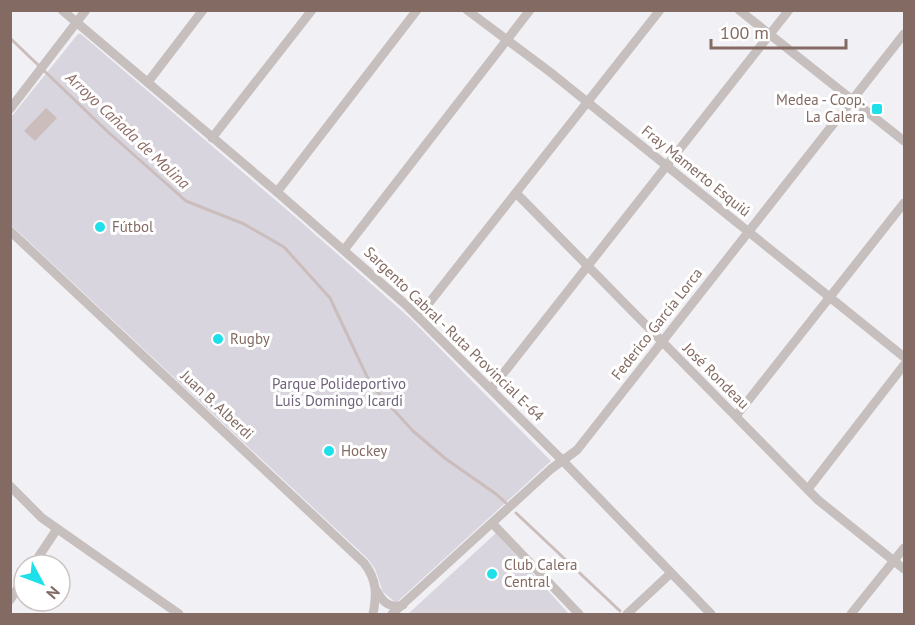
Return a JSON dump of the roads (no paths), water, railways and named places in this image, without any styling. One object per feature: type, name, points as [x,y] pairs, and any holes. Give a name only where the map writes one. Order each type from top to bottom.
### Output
[{"type":"street","name":"Sargento Cabral - Ruta Provincial E-64","points":[[62,10],[277,192],[418,317],[563,461],[711,615]]},
{"type":"street","points":[[10,109],[87,10]]},
{"type":"street","points":[[148,82],[203,10]]},
{"type":"street","points":[[212,138],[312,10]]},
{"type":"street","points":[[277,192],[417,10]]},
{"type":"street","name":"Fray Mamerto Esquiú","points":[[467,10],[550,72],[904,357]]},
{"type":"street","points":[[344,250],[530,10]]},
{"type":"street","points":[[418,317],[660,10]]},
{"type":"street","points":[[739,10],[904,141]]},
{"type":"street","points":[[491,389],[789,10]]},
{"type":"street","name":"Federico García Lorca","points":[[392,615],[551,469],[576,450],[904,34]]},
{"type":"street","name":"José Rondeau","points":[[516,193],[822,504],[904,568]]},
{"type":"street","points":[[736,416],[904,203]]},
{"type":"street","name":"Juan B. Alberdi","points":[[10,231],[346,546],[368,568],[375,586]]},
{"type":"street","points":[[808,489],[904,365]]},
{"type":"street","points":[[10,486],[34,512],[179,615]]},
{"type":"street","points":[[492,522],[579,615]]},
{"type":"street","points":[[41,553],[57,529]]},
{"type":"street","points":[[851,615],[904,548]]},
{"type":"street","points":[[627,615],[671,573]]},
{"type":"street","points":[[375,586],[384,602],[393,607],[403,605]]},
{"type":"street","points":[[373,615],[375,586]]},
{"type":"waterway","name":"Arroyo Cañada de Molina","points":[[10,38],[107,131],[186,201],[244,224],[284,247],[330,298],[371,385],[413,431],[446,459],[507,504]]},
{"type":"waterway","name":"Arroyo Cañada de Molina","points":[[516,513],[620,611]]},
{"type":"place","name":"Medea - Coop. La Calera","points":[[877,109]]},
{"type":"place","name":"Fútbol","points":[[100,227]]},
{"type":"place","name":"Rugby","points":[[218,339]]},
{"type":"place","name":"Hockey","points":[[329,451]]},
{"type":"place","name":"Club Calera Central","points":[[492,574]]},
{"type":"park label","name":"Parque Polideportivo Luis Domingo Icardi","points":[[339,392]]}]
